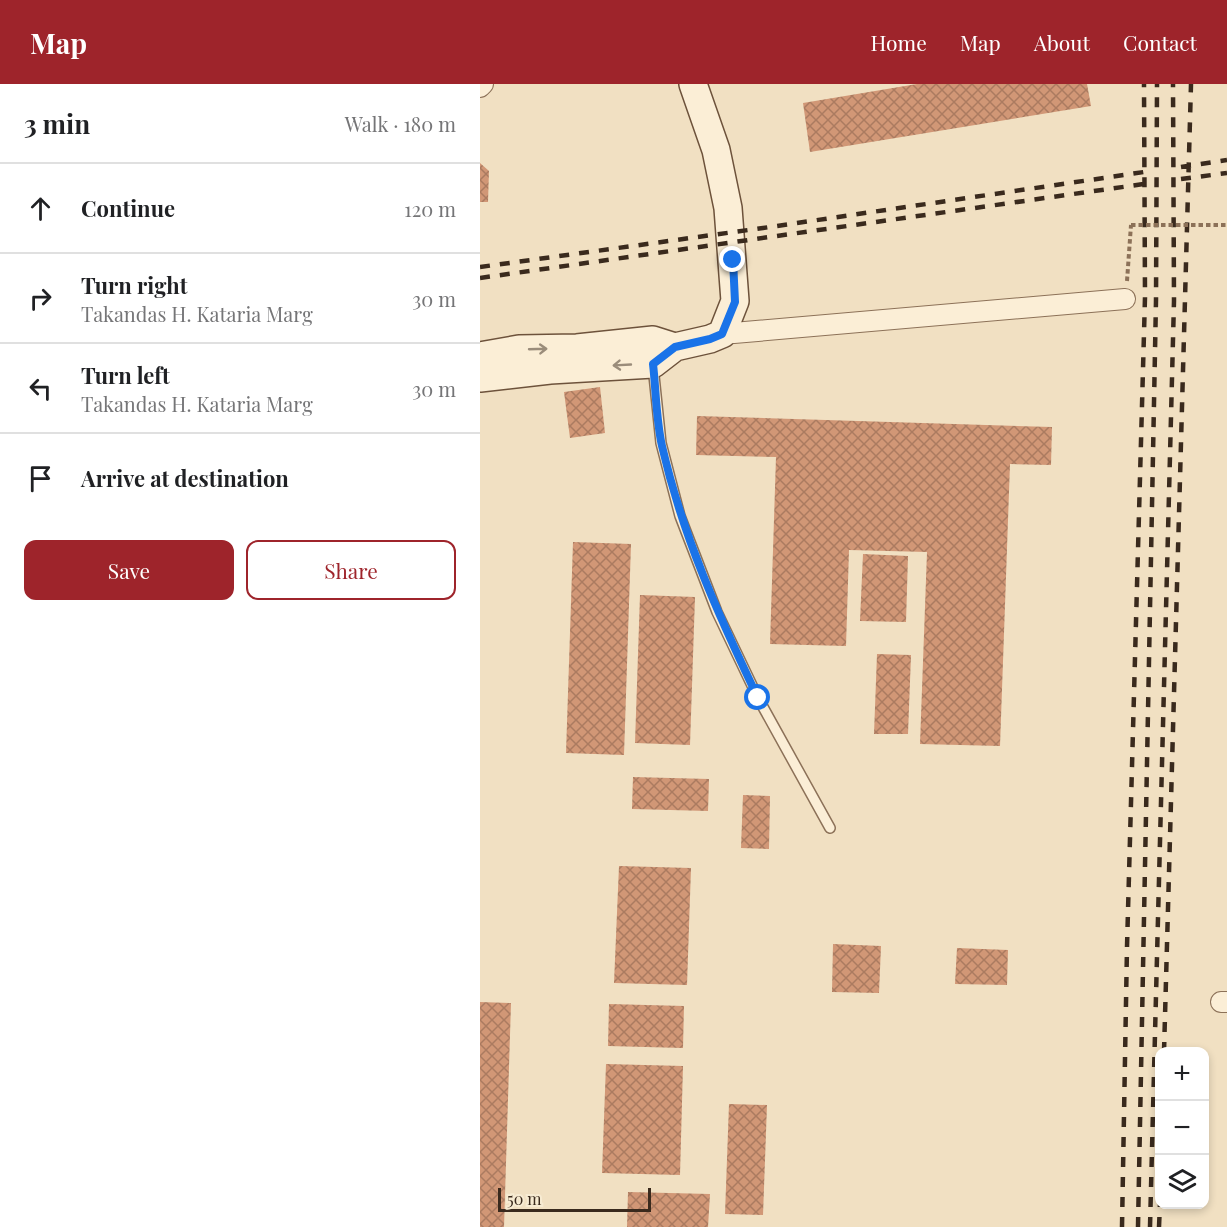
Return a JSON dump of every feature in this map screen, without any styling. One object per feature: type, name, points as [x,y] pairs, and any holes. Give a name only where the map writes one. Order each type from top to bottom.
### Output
[{"type":"main road","points":[[480,356],[519,349],[577,358],[653,364],[675,347],[722,334],[735,302],[728,208],[716,150],[693,84]]},
{"type":"main road","points":[[480,378],[653,340],[675,347]]},
{"type":"street","points":[[722,334],[1125,299]]},
{"type":"lane","points":[[653,364],[661,443],[684,527],[717,612],[753,687],[830,828]]},
{"type":"path","points":[[1125,299],[1131,225],[1227,225]]},
{"type":"building","points":[[917,84],[1087,84],[1091,106],[810,152],[803,103]]},
{"type":"building","points":[[480,163],[489,171],[488,202],[480,202]]},
{"type":"building","points":[[600,387],[605,433],[570,438],[564,392]]},
{"type":"building","points":[[697,416],[1052,427],[1051,465],[1010,464],[1000,746],[920,744],[927,552],[849,550],[846,646],[770,644],[776,457],[696,455]]},
{"type":"building","points":[[573,542],[631,544],[624,755],[566,753]]},
{"type":"building","points":[[863,554],[908,556],[906,622],[860,621]]},
{"type":"building","points":[[640,595],[695,597],[690,745],[635,743]]},
{"type":"building","points":[[877,654],[911,655],[908,734],[874,734]]},
{"type":"building","points":[[633,777],[709,779],[708,811],[632,809]]},
{"type":"building","points":[[743,795],[770,796],[769,849],[741,848]]},
{"type":"building","points":[[619,866],[691,868],[687,985],[614,983]]},
{"type":"building","points":[[833,944],[881,946],[879,993],[832,992]]},
{"type":"building","points":[[957,948],[1008,950],[1007,985],[955,984]]},
{"type":"building","points":[[480,1002],[511,1003],[504,1227],[480,1227]]},
{"type":"building","points":[[609,1004],[684,1006],[683,1048],[608,1046]]},
{"type":"building","points":[[606,1064],[683,1066],[680,1175],[602,1173]]},
{"type":"building","points":[[729,1104],[767,1105],[763,1215],[725,1214]]},
{"type":"building","points":[[628,1192],[710,1194],[708,1227],[627,1227]]},
{"type":"railway","points":[[1122,1227],[1127,947],[1145,297],[1144,84]]},
{"type":"railway","points":[[1138,1227],[1156,300],[1157,84]]},
{"type":"railway","points":[[1150,1227],[1174,301],[1173,84]]},
{"type":"railway","points":[[1164,1047],[1191,84]]},
{"type":"railway","points":[[1181,167],[1227,160]]},
{"type":"railway","points":[[480,267],[1151,171]]},
{"type":"railway","points":[[1181,179],[1227,173]]},
{"type":"railway","points":[[480,278],[1151,183]]},
{"type":"railway","points":[[1159,1227],[1160,1209]]},
{"type":"route","points":[[733,260],[735,302],[722,334],[675,347],[653,364],[661,443],[680,516],[717,612],[758,698]]}]
